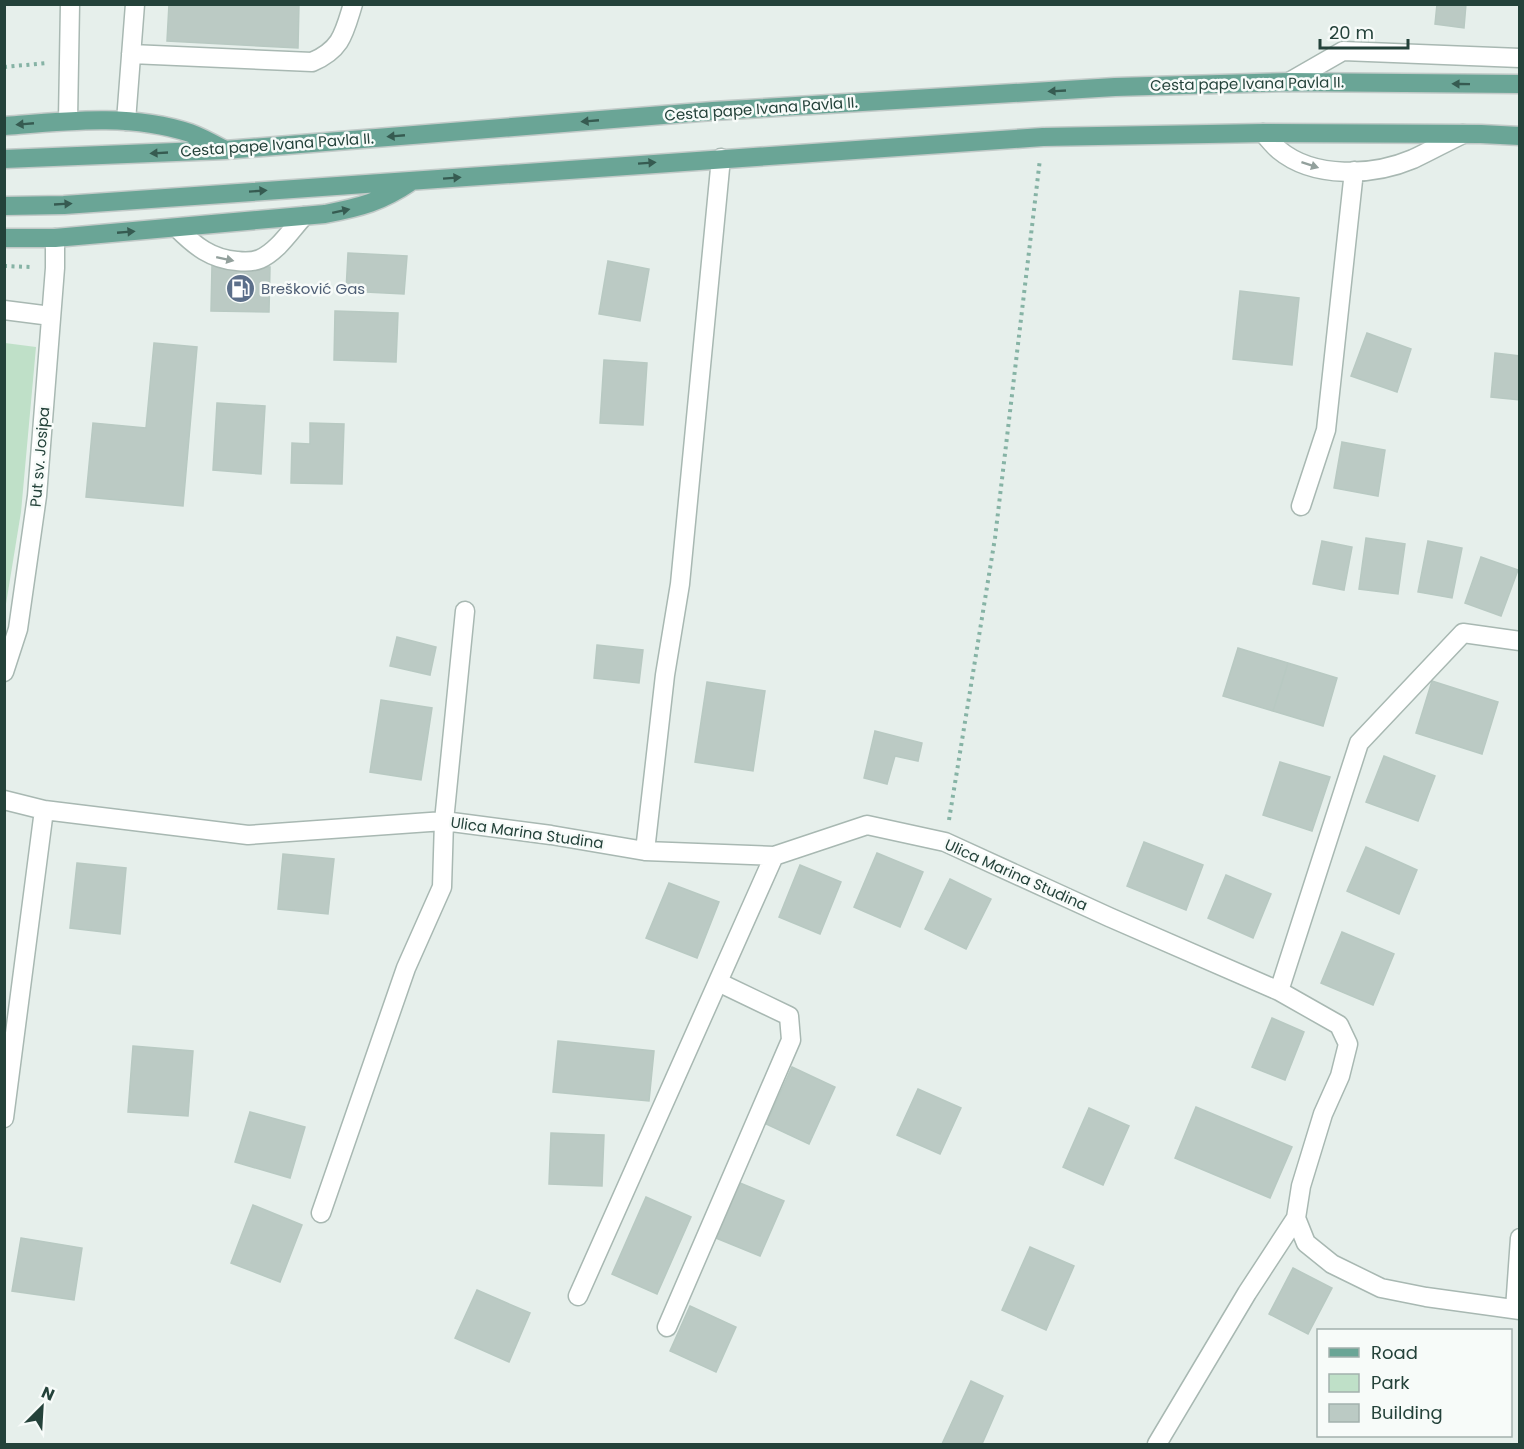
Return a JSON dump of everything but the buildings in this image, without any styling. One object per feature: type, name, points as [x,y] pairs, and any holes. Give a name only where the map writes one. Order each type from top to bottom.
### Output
[{"type":"main road","name":"Cesta pape Ivana Pavla II.","points":[[4,159],[225,150],[713,111],[1104,88],[1289,82],[1520,84]]},
{"type":"main road","points":[[4,126],[68,120],[126,121],[190,133],[225,150]]},
{"type":"main road","points":[[4,206],[64,205],[1043,137],[1263,133],[1520,136]]},
{"type":"main road","points":[[4,238],[55,238],[325,214],[366,205],[390,196],[413,181]]},
{"type":"street","points":[[68,120],[70,4]]},
{"type":"street","points":[[126,121],[135,4]]},
{"type":"street","points":[[131,54],[312,62],[327,55],[343,39],[353,4]]},
{"type":"street","points":[[1289,82],[1344,51],[1520,58]]},
{"type":"street","points":[[1263,133],[1278,150],[1294,160],[1328,171],[1374,171],[1411,160],[1463,134]]},
{"type":"street","points":[[645,850],[665,675],[680,584],[721,158]]},
{"type":"street","points":[[1301,506],[1326,430],[1354,171]]},
{"type":"street","points":[[177,228],[207,254],[225,260],[248,262],[260,259],[274,250],[304,216]]},
{"type":"street","name":"Put sv. Josipa","points":[[4,672],[18,629],[38,495],[55,238]]},
{"type":"street","points":[[4,310],[51,316]]},
{"type":"street","points":[[321,1213],[406,968],[442,888],[444,821],[465,611]]},
{"type":"street","points":[[1279,991],[1359,743],[1463,633],[1520,641]]},
{"type":"street","name":"Ulica Marina Studina","points":[[4,800],[44,810],[248,834],[444,821],[645,850],[774,856],[867,825],[945,842],[1279,991],[1339,1025],[1348,1044],[1340,1076],[1323,1114],[1301,1186],[1296,1218]]},
{"type":"street","points":[[4,1118],[44,810]]},
{"type":"street","points":[[578,1296],[774,856]]},
{"type":"street","points":[[667,1327],[791,1040],[789,1016],[718,982]]},
{"type":"street","points":[[1296,1218],[1306,1243],[1332,1264],[1381,1288],[1426,1297],[1517,1309],[1520,1238]]},
{"type":"street","points":[[1157,1444],[1247,1293],[1296,1218]]},
{"type":"path","points":[[4,67],[69,60]]},
{"type":"path","points":[[945,842],[995,538],[1043,137]]},
{"type":"green space","points":[[5,343],[36,347],[21,512],[5,610]]},
{"type":"place","name":"Brešković Gas","points":[[240,289]]}]
